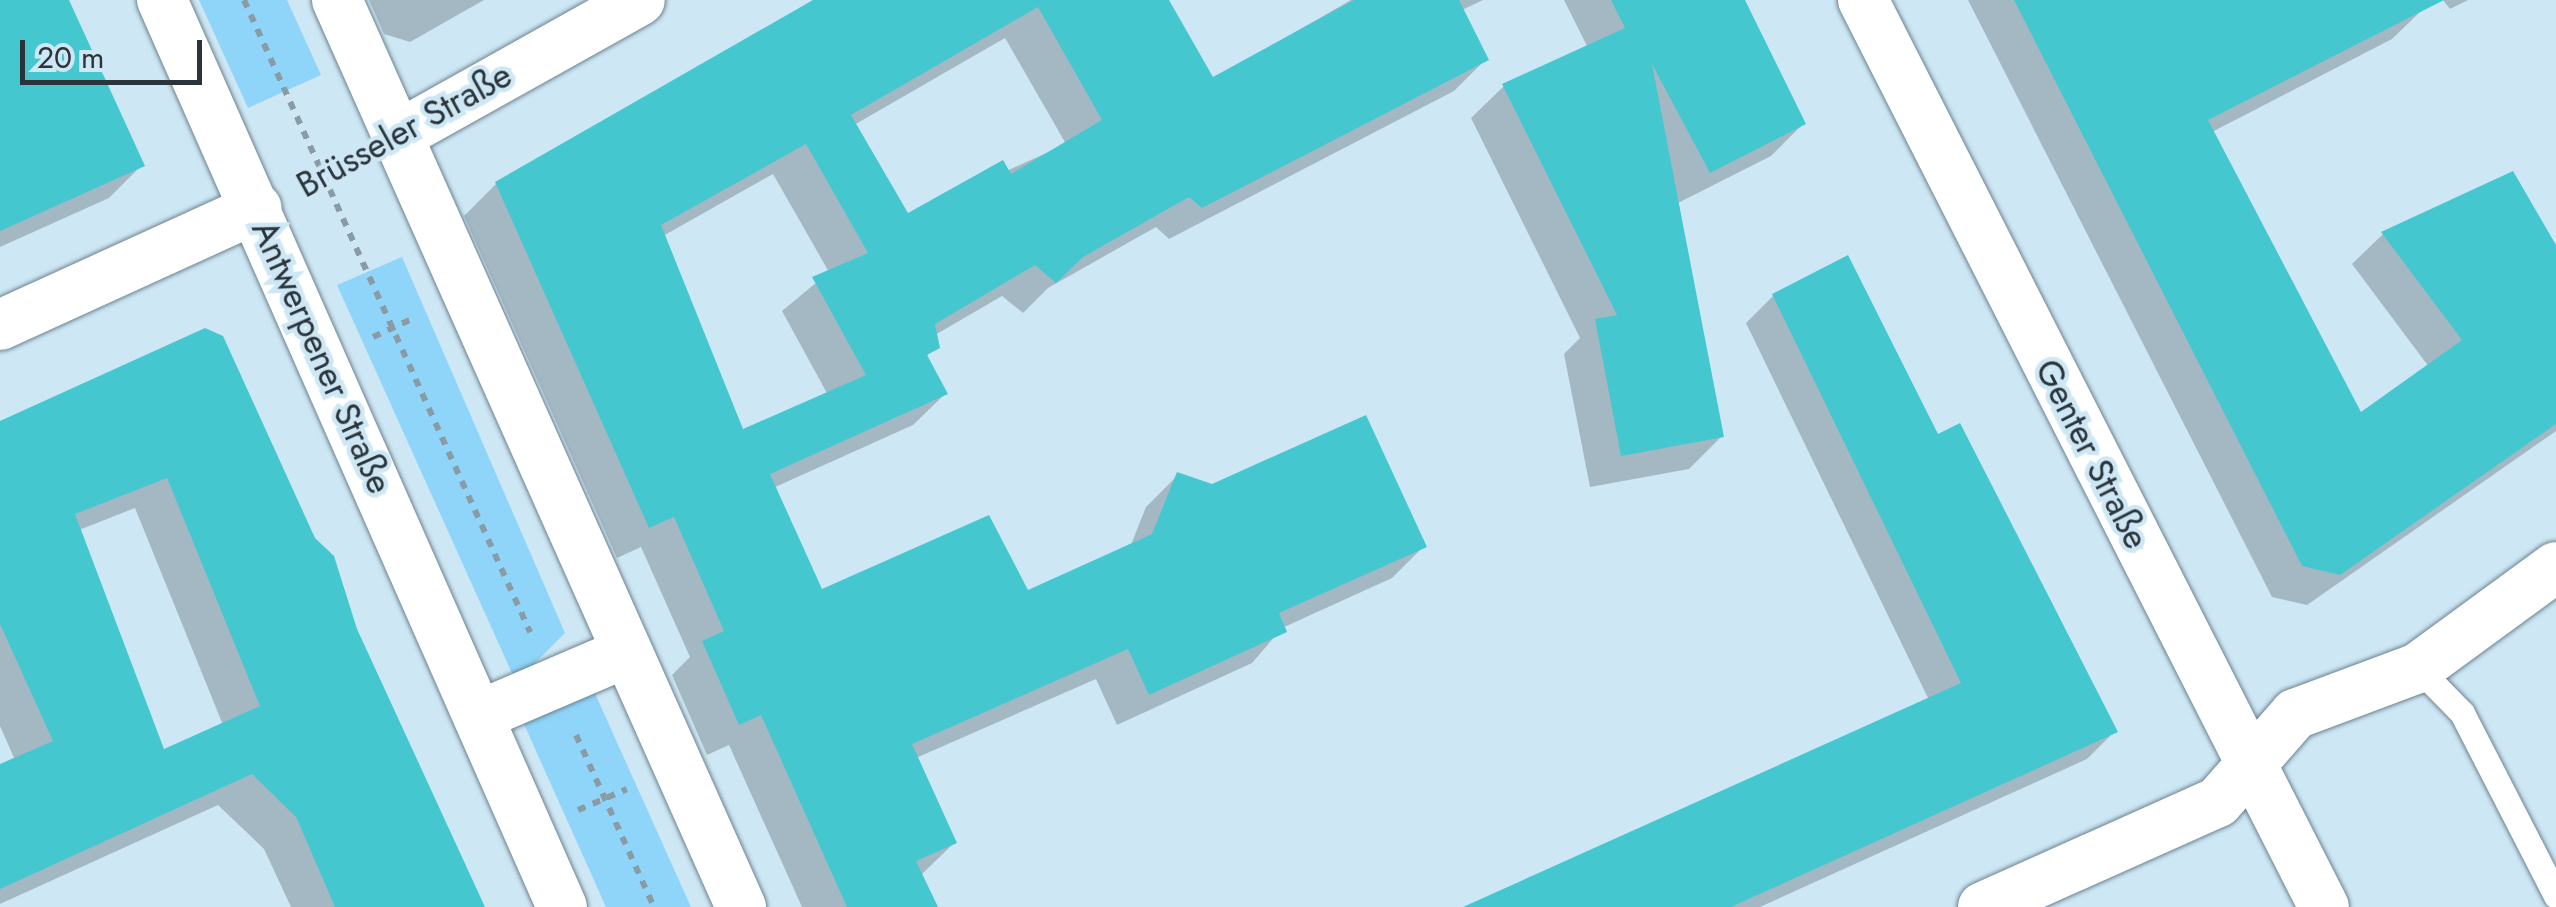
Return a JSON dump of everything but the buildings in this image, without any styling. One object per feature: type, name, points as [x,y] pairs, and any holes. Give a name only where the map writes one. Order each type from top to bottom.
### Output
[{"type":"street","name":"Antwerpener Straße","points":[[162,0],[562,907]]},
{"type":"street","points":[[337,0],[741,907]]},
{"type":"street","name":"Brüsseler Straße","points":[[397,136],[640,0]]},
{"type":"street","name":"Genter Straße","points":[[1863,0],[2248,766],[2324,907]]},
{"type":"street","name":"Brüsseler Straße","points":[[0,325],[257,208]]},
{"type":"street","points":[[1983,907],[2218,802],[2295,714],[2418,668],[2556,567]]},
{"type":"street","points":[[478,716],[626,652]]},
{"type":"lane","points":[[2418,668],[2462,713],[2556,896]]},
{"type":"path","points":[[244,0],[389,329],[654,907]]},
{"type":"path","name":"Brüsseler Straße","points":[[257,208],[397,136]]},
{"type":"path","points":[[322,360],[468,294]]},
{"type":"path","points":[[528,831],[679,768]]},
{"type":"shaded area","points":[[199,0],[287,0],[321,75],[248,108]]},
{"type":"shaded area","points":[[402,257],[565,633],[516,682],[337,285]]},
{"type":"shaded area","points":[[593,689],[691,907],[606,907],[523,722]]}]
